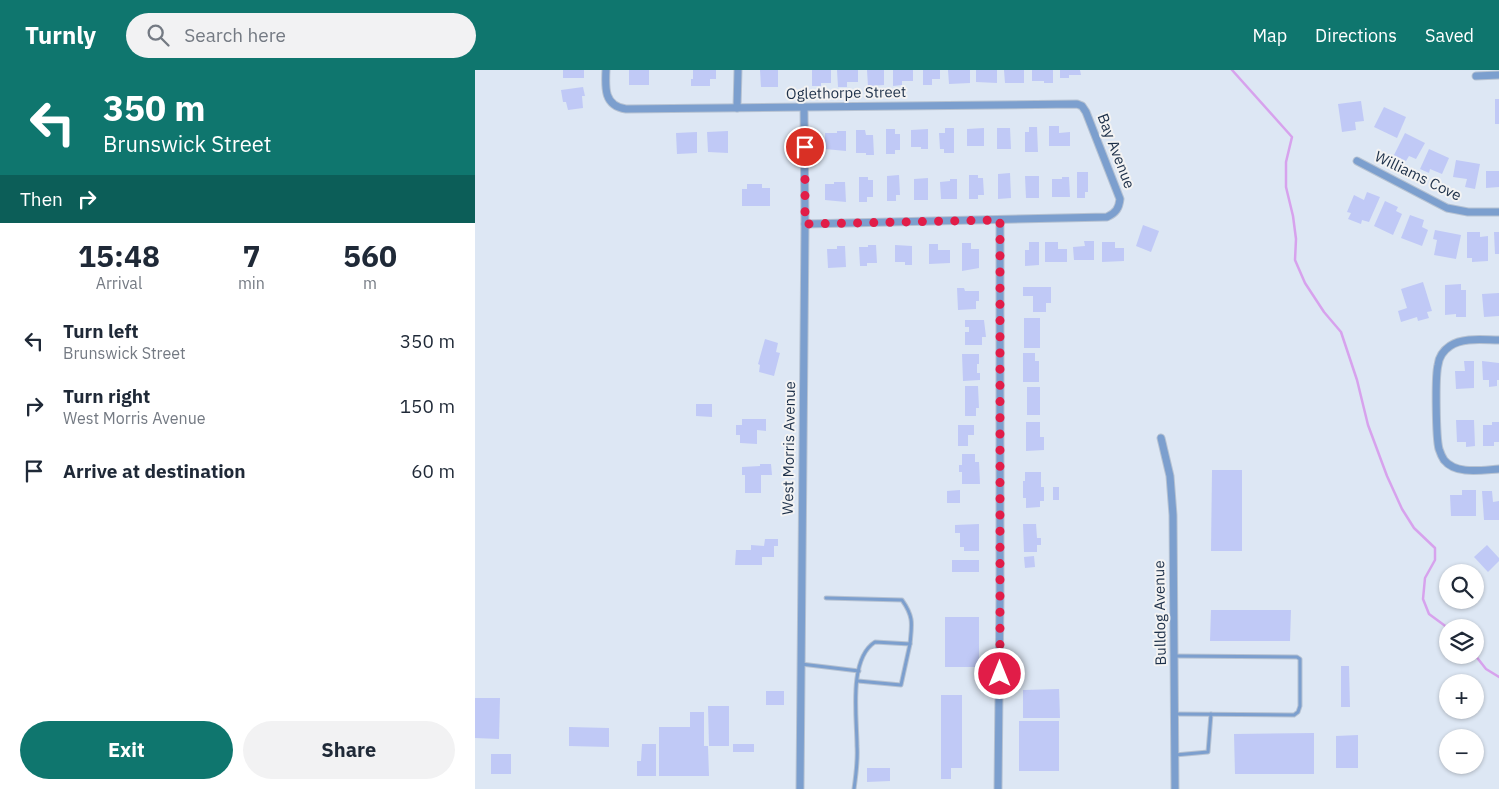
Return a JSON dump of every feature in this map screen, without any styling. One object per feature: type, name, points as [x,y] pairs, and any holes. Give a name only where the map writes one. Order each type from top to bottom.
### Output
[{"type":"street","name":"Oglethorpe Street","points":[[605,70],[607,95],[611,104],[618,108],[626,109],[1070,104],[1082,106]]},
{"type":"street","points":[[737,108],[738,70]]},
{"type":"street","points":[[1476,76],[1499,75]]},
{"type":"street","name":"Bay Avenue","points":[[1000,220],[1107,217],[1113,214],[1119,207],[1120,199],[1089,118],[1082,106]]},
{"type":"street","name":"West Morris Avenue","points":[[800,789],[805,224],[804,108]]},
{"type":"street","name":"Williams Cove","points":[[1357,161],[1447,208],[1468,212],[1499,212]]},
{"type":"street","points":[[805,224],[1000,220],[1001,597],[998,789]]},
{"type":"street","points":[[1499,340],[1458,342],[1450,346],[1443,353],[1438,364],[1437,375],[1438,440],[1439,450],[1444,460],[1457,468],[1465,470],[1499,469]]},
{"type":"street","name":"Bulldog Avenue","points":[[1161,438],[1170,476],[1172,496],[1175,789]]},
{"type":"lane","points":[[825,598],[902,600],[909,610],[912,622],[910,644],[901,685],[858,681]]},
{"type":"lane","points":[[854,789],[857,748],[855,694],[865,652],[875,642],[910,644]]},
{"type":"lane","points":[[1174,656],[1297,657],[1300,659],[1300,706],[1298,712],[1294,715],[1175,714]]},
{"type":"lane","points":[[801,664],[859,671]]},
{"type":"lane","points":[[1175,755],[1208,752],[1211,714]]},
{"type":"building","points":[[563,70],[584,70],[584,78],[563,78]]},
{"type":"building","points":[[629,70],[649,70],[649,85],[629,85]]},
{"type":"building","points":[[693,70],[716,70],[716,79],[710,79],[710,86],[691,86]]},
{"type":"building","points":[[760,70],[778,70],[778,87],[761,87]]},
{"type":"building","points":[[812,70],[831,70],[831,83],[821,83],[821,86],[812,86]]},
{"type":"building","points":[[837,70],[858,70],[858,82],[847,82],[847,87],[838,87]]},
{"type":"building","points":[[867,70],[884,70],[884,85],[868,86]]},
{"type":"building","points":[[893,70],[913,70],[913,81],[902,81],[902,85],[893,86]]},
{"type":"building","points":[[923,70],[940,70],[940,79],[932,79],[932,85],[923,85]]},
{"type":"building","points":[[948,70],[970,70],[970,83],[949,84]]},
{"type":"building","points":[[976,70],[997,70],[997,83],[976,82]]},
{"type":"building","points":[[1004,70],[1024,70],[1024,83],[1005,83]]},
{"type":"building","points":[[1032,70],[1053,70],[1053,83],[1032,81]]},
{"type":"building","points":[[1060,70],[1080,70],[1081,75],[1069,75],[1069,78],[1060,78]]},
{"type":"building","points":[[583,87],[585,96],[582,96],[583,108],[568,110],[566,102],[563,102],[561,90]]},
{"type":"building","points":[[1495,99],[1499,99],[1499,124],[1495,124]]},
{"type":"building","points":[[1361,101],[1364,121],[1355,122],[1356,130],[1342,132],[1338,104]]},
{"type":"building","points":[[1384,107],[1406,117],[1397,138],[1374,127]]},
{"type":"building","points":[[1049,126],[1059,126],[1059,133],[1070,132],[1070,146],[1049,146]]},
{"type":"building","points":[[1029,127],[1037,127],[1038,152],[1025,152],[1025,132],[1029,132]]},
{"type":"building","points":[[945,128],[954,128],[954,153],[944,153],[944,149],[940,149],[939,133],[945,133]]},
{"type":"building","points":[[984,128],[984,146],[967,146],[967,129]]},
{"type":"building","points":[[997,128],[1010,128],[1011,149],[997,149]]},
{"type":"building","points":[[886,129],[895,129],[895,134],[900,134],[900,150],[895,150],[895,154],[886,154]]},
{"type":"building","points":[[928,129],[928,149],[911,147],[911,130]]},
{"type":"building","points":[[856,130],[865,130],[866,135],[873,135],[874,155],[856,153]]},
{"type":"building","points":[[728,131],[728,153],[708,152],[707,132]]},
{"type":"building","points":[[837,131],[846,131],[846,151],[825,149],[825,133],[837,133]]},
{"type":"building","points":[[697,132],[697,153],[677,154],[676,133]]},
{"type":"building","points":[[1405,133],[1425,143],[1416,159],[1409,156],[1406,161],[1394,155]]},
{"type":"building","points":[[1429,149],[1449,158],[1442,174],[1430,169],[1429,173],[1420,169]]},
{"type":"building","points":[[1456,160],[1480,164],[1475,189],[1465,187],[1467,179],[1453,177]]},
{"type":"building","points":[[1486,171],[1499,171],[1499,187],[1486,188]]},
{"type":"building","points":[[1077,172],[1088,172],[1088,192],[1085,192],[1085,198],[1077,198]]},
{"type":"building","points":[[1010,173],[1011,198],[998,199],[998,174]]},
{"type":"building","points":[[899,175],[900,195],[896,195],[896,201],[887,201],[887,176]]},
{"type":"building","points":[[969,175],[978,175],[978,178],[983,178],[984,195],[978,195],[978,199],[969,199]]},
{"type":"building","points":[[1025,176],[1039,176],[1039,198],[1026,198]]},
{"type":"building","points":[[859,177],[868,177],[868,180],[873,180],[873,197],[867,197],[867,202],[859,202]]},
{"type":"building","points":[[1062,177],[1069,177],[1070,197],[1052,197],[1052,179],[1062,179]]},
{"type":"building","points":[[928,178],[928,200],[914,200],[914,179]]},
{"type":"building","points":[[950,179],[957,179],[957,199],[941,199],[940,182],[950,181]]},
{"type":"building","points":[[834,182],[845,182],[846,202],[825,200],[825,184],[834,184]]},
{"type":"building","points":[[747,184],[762,184],[762,188],[770,188],[770,206],[742,206],[742,189],[747,189]]},
{"type":"building","points":[[1367,192],[1380,197],[1369,222],[1362,220],[1361,224],[1348,219],[1351,213],[1347,212],[1354,195],[1364,200]]},
{"type":"building","points":[[1385,201],[1398,207],[1396,211],[1402,214],[1393,235],[1374,226]]},
{"type":"building","points":[[1410,215],[1424,220],[1422,227],[1428,230],[1422,246],[1401,238]]},
{"type":"building","points":[[1143,225],[1159,231],[1151,252],[1136,246]]},
{"type":"building","points":[[1435,230],[1461,235],[1456,259],[1434,255],[1437,240],[1433,239]]},
{"type":"building","points":[[1467,232],[1480,232],[1480,237],[1488,236],[1488,261],[1472,262],[1472,258],[1467,258]]},
{"type":"building","points":[[1494,232],[1499,232],[1499,254],[1495,254]]},
{"type":"building","points":[[1084,241],[1094,241],[1094,260],[1074,260],[1073,247],[1085,246]]},
{"type":"building","points":[[1029,242],[1039,242],[1039,265],[1025,266],[1025,250],[1029,250]]},
{"type":"building","points":[[1045,242],[1058,242],[1058,249],[1067,249],[1067,262],[1045,262]]},
{"type":"building","points":[[1102,242],[1115,242],[1115,248],[1124,248],[1124,261],[1102,262]]},
{"type":"building","points":[[962,243],[971,243],[971,249],[979,249],[979,268],[962,271]]},
{"type":"building","points":[[929,244],[938,244],[938,250],[950,250],[950,263],[929,264]]},
{"type":"building","points":[[868,245],[876,245],[877,263],[867,263],[867,266],[860,266],[859,247],[868,247]]},
{"type":"building","points":[[895,245],[912,246],[912,265],[905,265],[905,262],[895,262]]},
{"type":"building","points":[[837,246],[845,246],[846,267],[828,268],[827,249],[837,249]]},
{"type":"building","points":[[1423,282],[1432,311],[1427,312],[1429,318],[1418,321],[1417,317],[1401,322],[1398,311],[1407,308],[1401,289]]},
{"type":"building","points":[[1461,284],[1461,290],[1466,290],[1466,317],[1456,317],[1456,314],[1445,315],[1445,285]]},
{"type":"building","points":[[1023,287],[1051,287],[1051,303],[1046,303],[1046,312],[1033,312],[1033,296],[1023,296]]},
{"type":"building","points":[[957,288],[964,288],[965,291],[979,291],[979,301],[976,301],[976,309],[958,310]]},
{"type":"building","points":[[1499,293],[1499,316],[1484,317],[1482,294]]},
{"type":"building","points":[[1024,318],[1040,318],[1040,348],[1024,348]]},
{"type":"building","points":[[965,320],[984,320],[986,337],[982,337],[982,345],[965,345],[965,332],[969,332],[969,327],[965,327]]},
{"type":"building","points":[[765,339],[778,343],[776,352],[780,353],[774,376],[759,372],[760,365],[758,364]]},
{"type":"building","points":[[1023,353],[1035,353],[1035,361],[1039,361],[1039,382],[1023,382]]},
{"type":"building","points":[[962,354],[979,354],[977,373],[980,373],[980,380],[963,381]]},
{"type":"building","points":[[1464,361],[1474,361],[1474,388],[1456,389],[1455,371],[1465,371]]},
{"type":"building","points":[[1482,361],[1499,363],[1497,386],[1489,387],[1489,380],[1483,380]]},
{"type":"building","points":[[965,386],[978,386],[979,408],[976,408],[976,416],[965,416]]},
{"type":"building","points":[[1027,387],[1040,387],[1040,415],[1027,415]]},
{"type":"building","points":[[696,404],[712,404],[712,417],[696,416]]},
{"type":"building","points":[[742,419],[766,419],[766,431],[757,430],[757,444],[740,443],[740,435],[736,435],[736,425],[742,425]]},
{"type":"building","points":[[1456,420],[1474,420],[1475,446],[1466,447],[1466,442],[1457,442]]},
{"type":"building","points":[[1026,422],[1040,422],[1040,437],[1044,437],[1044,450],[1026,451]]},
{"type":"building","points":[[1492,422],[1499,422],[1499,442],[1494,442],[1494,446],[1483,446],[1483,425],[1492,425]]},
{"type":"building","points":[[958,425],[974,425],[974,435],[968,435],[968,446],[958,446]]},
{"type":"building","points":[[962,454],[975,454],[975,462],[979,462],[980,484],[962,484],[962,472],[959,472],[959,465],[962,465]]},
{"type":"building","points":[[760,464],[771,464],[772,475],[761,475],[761,493],[745,493],[745,475],[742,475],[742,467],[760,466]]},
{"type":"building","points":[[1212,470],[1242,470],[1242,551],[1211,551]]},
{"type":"building","points":[[1025,472],[1041,472],[1041,487],[1044,487],[1044,501],[1040,501],[1040,507],[1026,508],[1026,498],[1023,498]]},
{"type":"building","points":[[1053,487],[1059,487],[1059,500],[1053,500]]},
{"type":"building","points":[[960,490],[960,503],[947,503],[947,491]]},
{"type":"building","points":[[1462,490],[1476,490],[1476,516],[1451,516],[1450,495],[1462,495]]},
{"type":"building","points":[[1482,491],[1492,491],[1493,502],[1499,501],[1499,520],[1484,520]]},
{"type":"building","points":[[979,524],[979,551],[964,551],[964,547],[960,547],[960,533],[955,533],[955,525]]},
{"type":"building","points":[[1023,524],[1036,524],[1037,538],[1041,538],[1041,545],[1037,545],[1037,552],[1024,552]]},
{"type":"building","points":[[765,539],[778,539],[778,546],[774,546],[774,557],[762,557],[762,565],[735,565],[736,550],[751,550],[751,545],[764,546]]},
{"type":"building","points":[[1487,545],[1499,558],[1499,561],[1488,572],[1484,568],[1484,564],[1481,564],[1474,557]]},
{"type":"building","points":[[1034,556],[1035,567],[1025,568],[1024,557]]},
{"type":"building","points":[[952,560],[979,560],[979,572],[952,572]]},
{"type":"building","points":[[1211,610],[1291,610],[1290,641],[1210,641]]},
{"type":"building","points":[[945,617],[979,617],[979,667],[945,667]]},
{"type":"building","points":[[1341,666],[1349,666],[1350,707],[1341,707]]},
{"type":"building","points":[[1059,689],[1060,718],[1023,718],[1023,690]]},
{"type":"building","points":[[766,691],[784,691],[784,705],[766,705]]},
{"type":"building","points":[[941,695],[962,695],[962,768],[951,768],[951,779],[941,779]]},
{"type":"building","points":[[475,698],[500,698],[499,739],[475,738]]},
{"type":"building","points":[[708,706],[729,706],[729,746],[709,746]]},
{"type":"building","points":[[690,712],[704,712],[704,746],[708,746],[709,776],[659,776],[659,727],[690,727]]},
{"type":"building","points":[[1019,721],[1059,721],[1059,771],[1019,771]]},
{"type":"building","points":[[569,727],[609,728],[609,747],[569,746]]},
{"type":"building","points":[[1314,733],[1314,774],[1235,774],[1234,734]]},
{"type":"building","points":[[1358,735],[1358,768],[1336,768],[1336,736]]},
{"type":"building","points":[[642,744],[656,744],[656,776],[637,776],[637,761],[641,761]]},
{"type":"building","points":[[733,744],[754,744],[754,752],[733,752]]},
{"type":"building","points":[[491,754],[511,754],[511,774],[491,774]]},
{"type":"building","points":[[867,768],[890,768],[890,781],[867,782]]},
{"type":"waterway","points":[[1232,70],[1292,137],[1286,162],[1286,187],[1296,239],[1295,260],[1305,283],[1324,312],[1341,332],[1357,380],[1368,425],[1387,476],[1402,509],[1414,528],[1435,548],[1435,560],[1425,578],[1423,599],[1429,614],[1439,621]]},
{"type":"waterway","points":[[1482,664],[1486,669],[1499,677]]},
{"type":"route","points":[[805,147],[805,224],[1000,220],[1000,674]]}]
